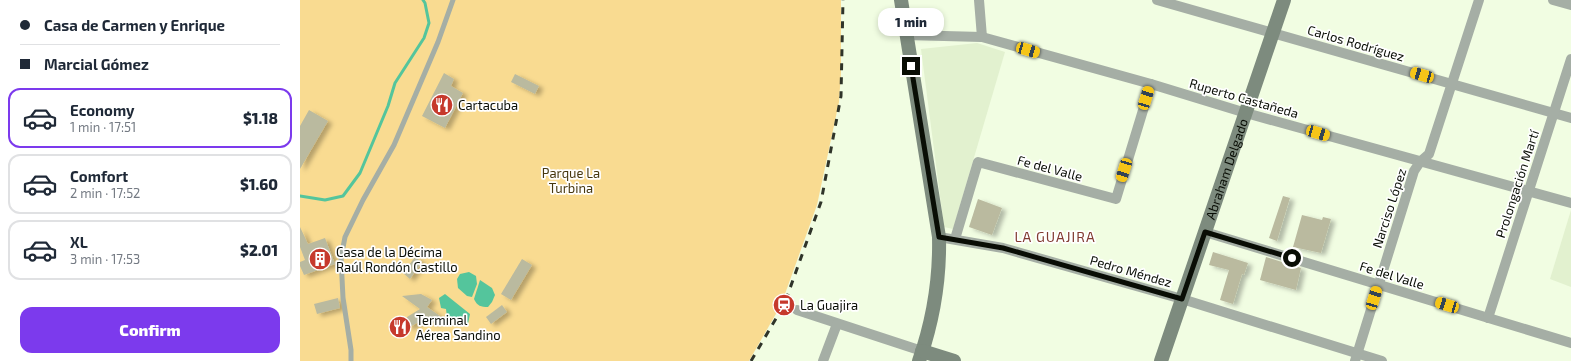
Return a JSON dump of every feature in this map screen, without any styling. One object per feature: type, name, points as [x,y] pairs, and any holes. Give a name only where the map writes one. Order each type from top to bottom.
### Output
[{"type":"main road","points":[[902,0],[906,34],[939,237],[939,264],[936,293],[920,356],[954,361]]},
{"type":"main road","name":"Abraham Delgado","points":[[1161,361],[1284,0]]},
{"type":"street","points":[[979,0],[982,37]]},
{"type":"street","name":"Carlos Rodríguez","points":[[1157,0],[1571,118]]},
{"type":"street","name":"Narciso López","points":[[1356,357],[1414,171],[1420,162],[1429,154],[1479,0]]},
{"type":"street","points":[[1553,0],[1571,5]]},
{"type":"street","name":"Ruperto Castañeda","points":[[906,34],[982,37],[1151,84],[1246,113],[1571,203]]},
{"type":"street","name":"Prolongación Martí","points":[[1488,318],[1571,59]]},
{"type":"street","name":"Fe del Valle","points":[[956,240],[978,162],[1116,199],[1151,84]]},
{"type":"street","name":"Fe del Valle","points":[[1205,232],[1571,343]]},
{"type":"street","name":"Pedro Méndez","points":[[939,237],[1003,248],[1182,299],[1356,357],[1382,361]]},
{"type":"street","points":[[796,310],[920,356]]},
{"type":"street","points":[[823,361],[837,324]]},
{"type":"lane","points":[[351,361],[351,350],[343,298],[341,258],[345,237],[363,200],[394,145],[438,42],[453,0]]},
{"type":"shaded area","points":[[977,43],[1005,52],[953,229],[944,227],[921,49]]},
{"type":"shaded area","points":[[1571,210],[1571,287],[1550,279]]},
{"type":"shaded area","points":[[469,272],[476,276],[477,284],[472,297],[467,296],[458,288],[457,279],[460,274]]},
{"type":"shaded area","points":[[480,280],[492,288],[495,295],[488,307],[480,306],[474,299]]},
{"type":"shaded area","points":[[445,294],[470,314],[468,324],[456,317],[451,323],[447,317],[446,309],[441,308],[439,298]]},
{"type":"green space","name":"Parque La Turbina","points":[[300,0],[841,0],[841,73],[839,102],[817,205],[781,305],[749,361],[300,361]]},
{"type":"building","name":"Cartacuba","points":[[444,73],[454,79],[451,86],[463,93],[445,128],[422,116]]},
{"type":"building","points":[[515,74],[539,86],[535,94],[511,82]]},
{"type":"building","points":[[309,110],[328,121],[300,169],[300,126]]},
{"type":"building","points":[[1283,196],[1290,198],[1277,241],[1269,238]]},
{"type":"building","points":[[978,199],[1002,208],[992,235],[969,227]]},
{"type":"building","points":[[1302,215],[1322,220],[1323,217],[1331,219],[1321,253],[1293,247]]},
{"type":"building","name":"Casa de la Décima Raúl Rondón Castillo","points":[[300,227],[308,244],[325,238],[335,264],[304,275],[300,266],[300,262],[305,260],[300,247]]},
{"type":"building","points":[[1213,252],[1248,263],[1244,275],[1242,274],[1233,304],[1220,300],[1229,270],[1209,265]]},
{"type":"building","points":[[415,257],[422,262],[410,279],[403,273]]},
{"type":"building","points":[[1266,257],[1301,268],[1296,290],[1260,280]]},
{"type":"building","points":[[522,259],[532,265],[511,300],[501,294]]},
{"type":"building","points":[[421,294],[432,300],[427,307],[440,316],[435,324],[426,318],[408,328],[407,317],[420,309],[402,296]]},
{"type":"building","points":[[338,298],[340,308],[317,314],[314,304]]},
{"type":"building","points":[[502,305],[507,312],[491,324],[486,317]]},
{"type":"waterway","points":[[300,196],[325,200],[343,196],[360,173],[388,106],[395,83],[424,38],[429,23],[423,0]]},
{"type":"railway","points":[[751,361],[784,305],[821,202],[841,96],[843,0]]},
{"type":"place","name":"Cartacuba","points":[[442,105]]},
{"type":"place","name":"Casa de la Décima Raúl Rondón Castillo","points":[[320,259]]},
{"type":"place","name":"La Guajira","points":[[784,305]]},
{"type":"place","name":"Terminal Aérea Sandino","points":[[400,327]]},
{"type":"district","name":"LA GUAJIRA","points":[[1055,236]]},
{"type":"route","points":[[911,66],[939,237],[1003,248],[1182,299],[1205,232],[1292,258]]}]
